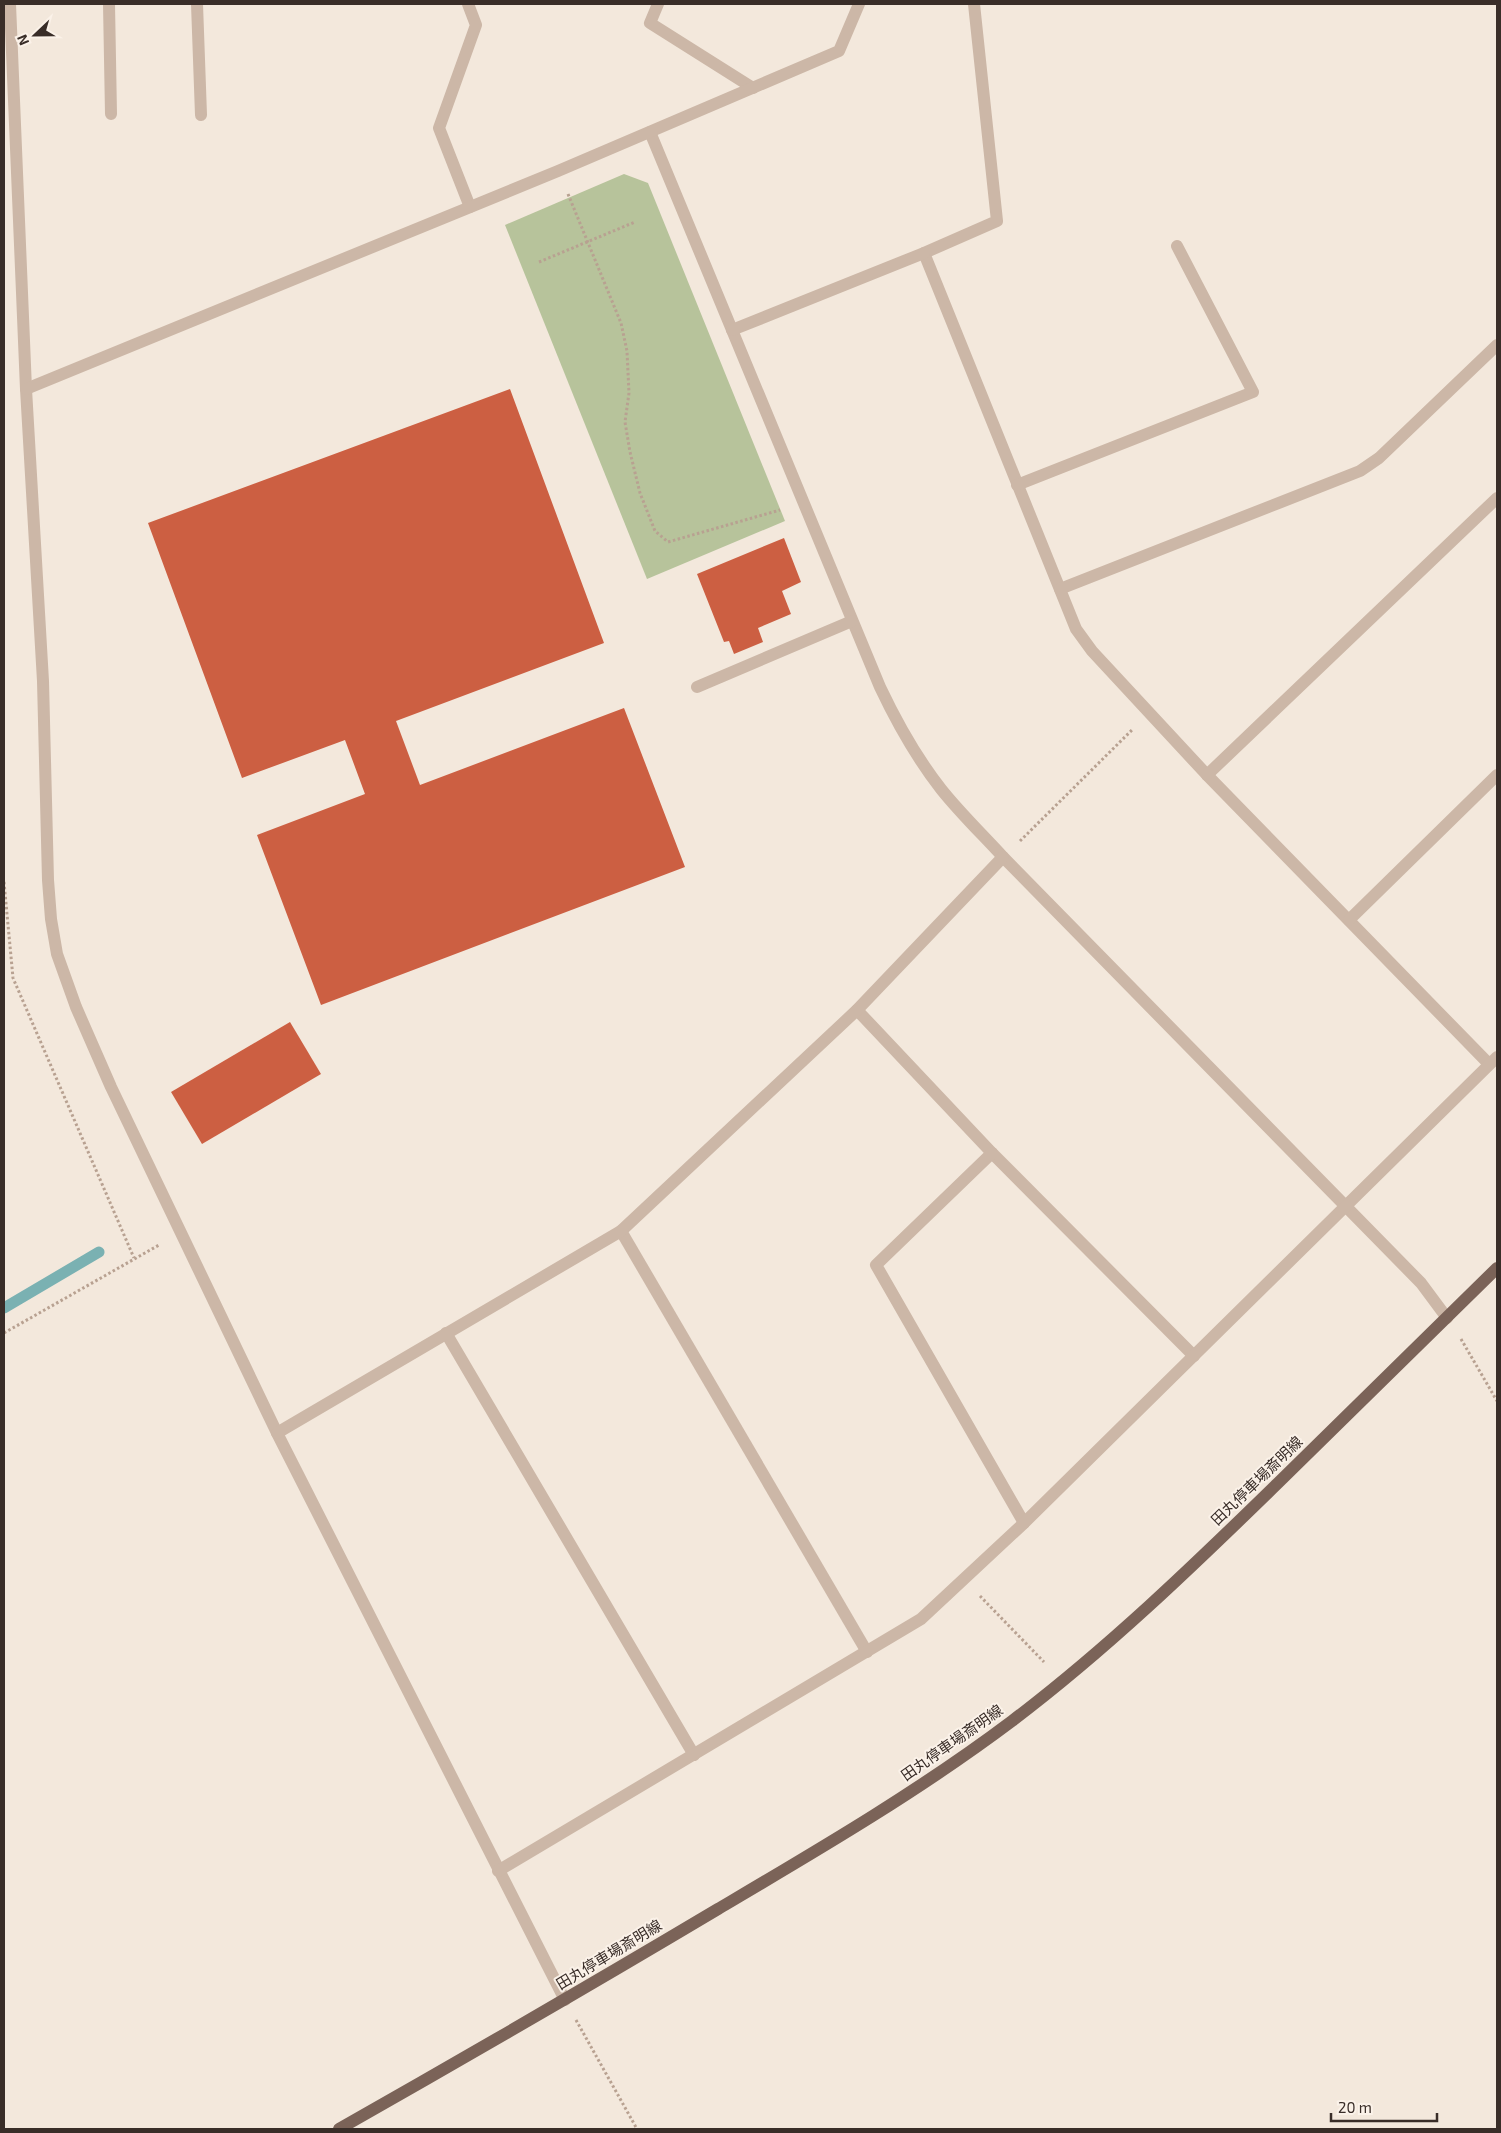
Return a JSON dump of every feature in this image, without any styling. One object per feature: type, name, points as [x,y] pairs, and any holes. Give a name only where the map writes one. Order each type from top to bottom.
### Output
[{"type":"main road","name":"田丸停車場斎明線","points":[[339,2129],[564,2000],[843,1835],[921,1786],[1014,1720],[1070,1675],[1133,1620],[1228,1532],[1497,1268]]},
{"type":"street","points":[[10,4],[7,36],[42,681],[48,880],[56,954],[76,1007],[277,1433],[564,2000]]},
{"type":"street","points":[[109,4],[111,114]]},
{"type":"street","points":[[197,4],[201,115]]},
{"type":"street","points":[[468,4],[476,25],[439,128],[470,207]]},
{"type":"street","points":[[658,4],[650,22],[753,88]]},
{"type":"street","points":[[26,389],[470,207],[839,51],[859,4]]},
{"type":"street","points":[[732,330],[924,253],[997,221],[974,4]]},
{"type":"street","points":[[650,132],[880,687],[900,729],[920,759],[942,790],[1003,857],[1421,1283],[1447,1318]]},
{"type":"street","points":[[1017,485],[1253,392],[1177,246]]},
{"type":"street","points":[[498,1871],[921,1619],[1024,1523],[1493,1061],[1207,775],[1092,650],[1076,629],[924,253]]},
{"type":"street","points":[[1060,589],[1360,470],[1379,458],[1497,345]]},
{"type":"street","points":[[1207,775],[1497,498]]},
{"type":"street","points":[[697,687],[852,621]]},
{"type":"street","points":[[1350,920],[1497,775]]},
{"type":"street","points":[[277,1433],[621,1231],[857,1010],[1003,857]]},
{"type":"street","points":[[857,1010],[992,1153],[1194,1356]]},
{"type":"street","points":[[992,1153],[876,1265],[1024,1523]]},
{"type":"street","points":[[621,1231],[867,1652]]},
{"type":"street","points":[[446,1333],[694,1755]]},
{"type":"path","points":[[558,170],[611,296],[627,351],[629,393],[625,422],[640,492],[655,531],[668,542],[804,503]]},
{"type":"path","points":[[539,262],[634,222]]},
{"type":"path","points":[[1003,857],[1149,713]]},
{"type":"path","points":[[4,882],[14,978],[134,1258]]},
{"type":"path","points":[[4,1333],[134,1258],[182,1233]]},
{"type":"path","points":[[1447,1318],[1497,1401]]},
{"type":"path","points":[[963,1579],[1044,1662]]},
{"type":"path","points":[[564,2000],[637,2129]]},
{"type":"green space","points":[[624,174],[648,183],[785,521],[647,579],[505,225]]},
{"type":"building","points":[[510,389],[604,643],[396,721],[420,785],[624,708],[685,867],[321,1005],[257,835],[365,794],[345,740],[242,778],[148,523]]},
{"type":"building","points":[[784,538],[801,582],[782,591],[791,614],[758,628],[763,642],[734,654],[729,641],[724,642],[697,574]]},
{"type":"building","points":[[290,1022],[321,1074],[202,1144],[171,1092]]},
{"type":"waterway","points":[[4,1308],[99,1252]]}]
